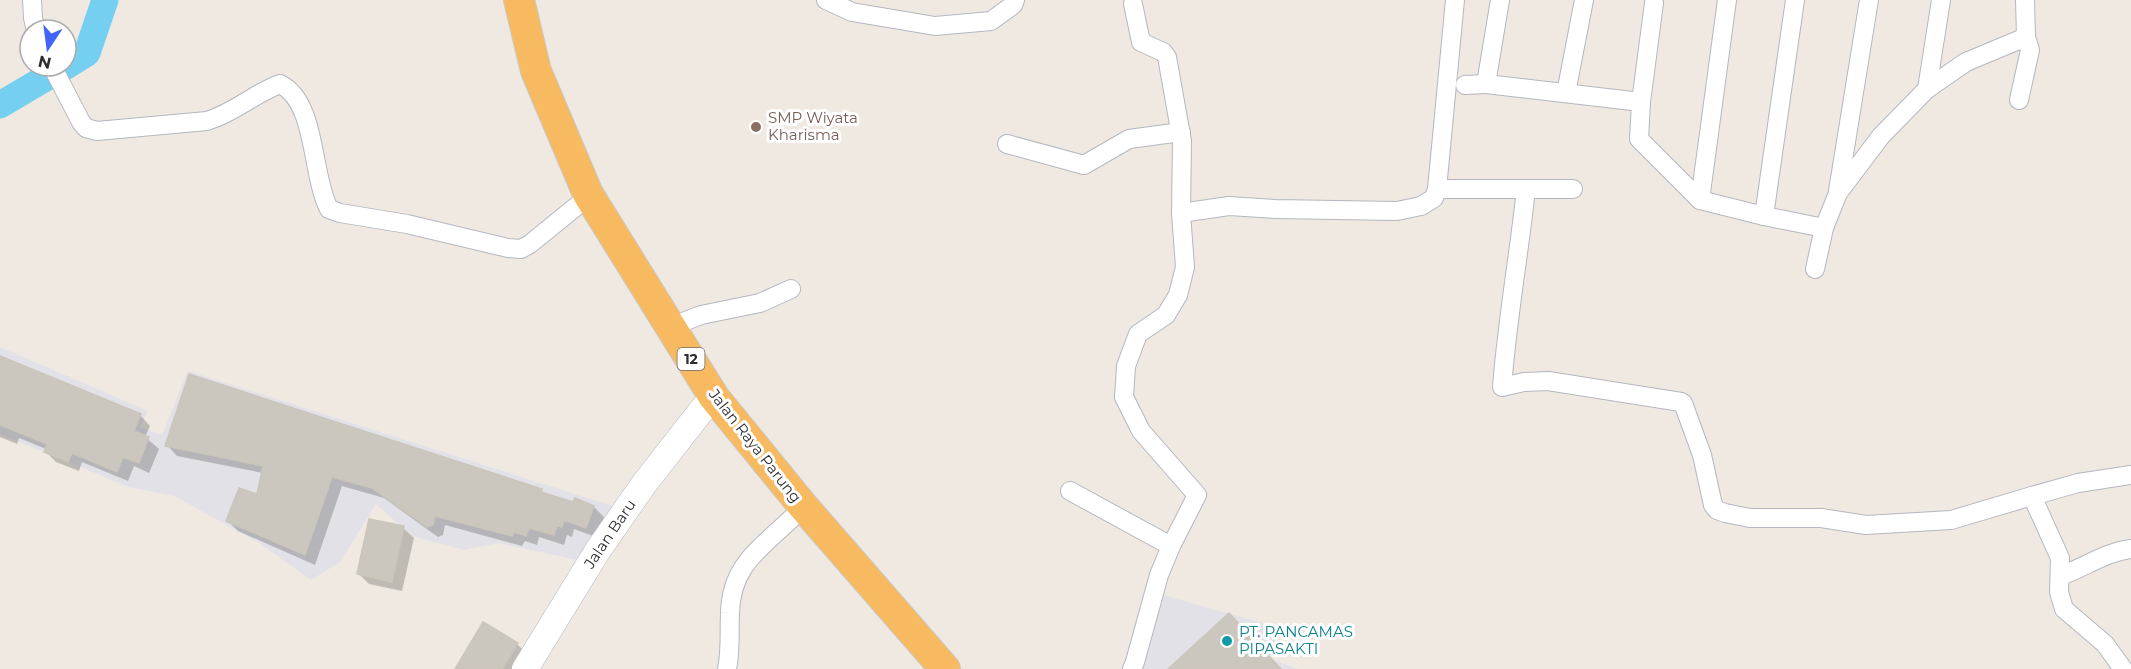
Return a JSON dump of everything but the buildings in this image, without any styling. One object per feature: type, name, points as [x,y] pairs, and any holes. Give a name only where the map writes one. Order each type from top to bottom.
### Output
[{"type":"highway","name":"Jalan Raya Parung","points":[[504,0],[520,69],[550,144],[578,205],[705,406],[792,518],[920,669]]},
{"type":"highway","name":"Jalan Raya Parung","points":[[519,0],[536,71],[588,194],[670,327],[722,406],[802,506],[945,669]]},
{"type":"main road","name":"Jalan Baru","points":[[525,669],[598,550],[644,484],[705,406]]},
{"type":"street","points":[[32,0],[33,18]]},
{"type":"street","points":[[826,0],[852,12],[935,26],[992,21],[1013,5],[1015,0]]},
{"type":"street","points":[[1181,213],[1228,206],[1397,211],[1427,203],[1434,198],[1437,189],[1455,0]]},
{"type":"street","points":[[1486,84],[1500,0]]},
{"type":"street","points":[[1566,93],[1584,0]]},
{"type":"street","points":[[1700,200],[1727,0]]},
{"type":"street","points":[[1764,216],[1795,0]]},
{"type":"street","points":[[1815,270],[1824,228],[1838,193],[1869,0]]},
{"type":"street","points":[[1927,89],[1941,0]]},
{"type":"street","points":[[2019,100],[2030,50],[2026,36],[2025,0]]},
{"type":"street","points":[[1650,1],[1639,139],[1700,200],[1824,228]]},
{"type":"street","points":[[1131,669],[1135,662],[1159,575],[1197,495],[1141,431],[1124,397],[1126,366],[1138,334],[1166,315],[1178,295],[1185,267],[1181,213],[1182,141],[1167,57],[1164,52],[1141,42],[1133,4]]},
{"type":"street","points":[[1838,193],[1881,136],[1927,89],[1966,62],[2026,36]]},
{"type":"street","points":[[58,78],[81,122],[86,128],[97,131],[207,121],[238,108],[268,88],[280,84],[289,88],[295,94],[309,129],[323,197],[329,209],[340,213],[406,224],[520,249],[530,244],[578,205]]},
{"type":"street","points":[[1465,85],[1486,84],[1641,102]]},
{"type":"street","points":[[1007,144],[1084,165],[1129,139],[1181,132]]},
{"type":"street","points":[[1437,189],[1573,189]]},
{"type":"street","points":[[1526,189],[1502,387],[1524,382],[1548,381],[1683,403],[1702,455],[1713,505],[1717,510],[1750,518],[1821,518],[1866,525],[1951,520],[2078,483],[2131,475]]},
{"type":"street","points":[[670,327],[701,315],[760,303],[791,289]]},
{"type":"street","points":[[1070,491],[1171,546]]},
{"type":"street","points":[[2032,496],[2060,558],[2060,592],[2064,609],[2105,644],[2123,669]]},
{"type":"street","points":[[727,669],[731,633],[729,614],[736,577],[743,566],[792,518]]},
{"type":"street","points":[[2060,576],[2082,569],[2096,560],[2131,549]]},
{"type":"shaded area","points":[[0,347],[148,411],[140,427],[162,435],[188,371],[613,506],[578,560],[498,543],[464,550],[412,536],[376,504],[340,562],[311,580],[258,542],[174,496],[129,487],[0,434]]},
{"type":"shaded area","points":[[1145,590],[1280,628],[1269,658],[1298,669],[1122,669]]},
{"type":"waterway","points":[[78,59],[87,53],[105,0]]},
{"type":"waterway","points":[[0,105],[46,78]]},
{"type":"place","name":"SMP Wiyata Kharisma","points":[[756,127]]},
{"type":"place","name":"PT. PANCAMAS PIPASAKTI","points":[[1227,641]]}]
